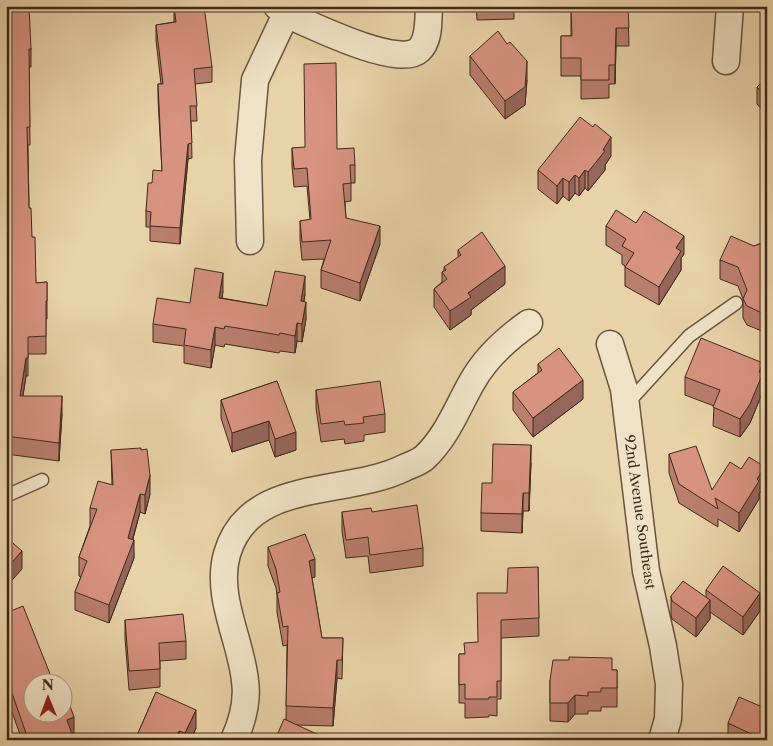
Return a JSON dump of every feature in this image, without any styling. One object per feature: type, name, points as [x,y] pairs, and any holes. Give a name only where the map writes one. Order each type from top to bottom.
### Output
[{"type":"street","points":[[250,240],[248,160],[255,80],[281,10],[365,46],[407,55],[418,51],[426,41],[429,6]]},
{"type":"street","points":[[726,61],[730,6]]},
{"type":"street","points":[[234,740],[240,727],[245,701],[245,681],[225,592],[226,557],[233,536],[243,521],[261,508],[279,499],[386,477],[422,460],[439,443],[486,360],[508,337],[529,323]]},
{"type":"street","name":"92nd Avenue Southeast","points":[[610,344],[624,389],[646,572],[663,646],[669,684],[668,719],[662,740]]},
{"type":"lane","points":[[626,404],[689,336],[736,303]]},
{"type":"lane","points":[[6,496],[42,480]]},
{"type":"building","points":[[6,6],[29,6],[31,49],[29,49],[30,127],[27,127],[29,208],[31,208],[32,237],[35,237],[36,283],[47,282],[46,336],[28,337],[28,358],[26,358],[20,396],[62,396],[59,443],[6,436]]},
{"type":"building","points":[[174,6],[204,6],[212,67],[194,69],[197,106],[190,106],[192,143],[188,144],[180,228],[150,226],[151,212],[146,211],[148,183],[152,183],[153,170],[162,171],[158,84],[163,84],[156,25],[176,22]]},
{"type":"building","points":[[571,6],[628,6],[629,28],[616,28],[615,65],[609,65],[609,80],[581,80],[581,58],[561,58],[561,36],[572,36]]},
{"type":"building","points":[[498,31],[507,44],[510,42],[527,61],[525,87],[505,101],[470,56]]},
{"type":"building","points":[[336,63],[337,149],[354,148],[355,165],[350,165],[351,183],[343,184],[346,218],[380,226],[360,283],[321,270],[331,240],[302,242],[300,221],[311,219],[307,168],[294,169],[292,148],[305,147],[304,64]]},
{"type":"building","points":[[767,77],[767,98],[757,87]]},
{"type":"building","points":[[580,117],[593,127],[595,124],[611,137],[603,150],[605,151],[588,172],[585,170],[579,178],[575,175],[569,182],[563,178],[557,186],[538,170]]},
{"type":"building","points":[[767,142],[767,150],[762,146]]},
{"type":"building","points":[[616,210],[636,223],[644,211],[684,236],[676,248],[681,251],[659,287],[625,267],[634,253],[622,246],[626,239],[606,226]]},
{"type":"building","points":[[482,232],[505,266],[468,293],[471,297],[450,311],[434,289],[447,279],[442,272],[446,270],[444,267],[461,255],[458,250]]},
{"type":"building","points":[[731,236],[754,246],[767,241],[767,301],[762,313],[747,306],[743,299],[747,290],[738,267],[720,260]]},
{"type":"building","points":[[195,268],[223,273],[219,298],[267,306],[275,271],[305,276],[301,301],[306,302],[302,324],[297,323],[295,336],[225,326],[224,329],[215,327],[211,350],[184,345],[186,329],[153,324],[157,298],[190,303]]},
{"type":"building","points":[[701,338],[763,363],[759,372],[763,373],[750,404],[740,419],[713,407],[720,390],[685,377]]},
{"type":"building","points":[[559,348],[583,380],[533,418],[513,392],[542,370],[538,364]]},
{"type":"building","points":[[277,381],[296,432],[275,439],[269,421],[232,433],[221,400]]},
{"type":"building","points":[[380,381],[385,414],[363,417],[364,423],[345,425],[344,421],[321,424],[316,390]]},
{"type":"building","points":[[493,444],[531,445],[529,493],[523,493],[522,514],[481,513],[482,483],[492,483]]},
{"type":"building","points":[[696,446],[712,490],[730,462],[741,469],[749,457],[765,467],[757,479],[759,481],[739,513],[715,498],[718,509],[679,484],[669,454]]},
{"type":"building","points":[[141,448],[141,450],[147,449],[150,475],[145,495],[140,494],[128,538],[134,540],[109,605],[75,592],[87,561],[79,557],[97,509],[90,508],[98,481],[113,485],[111,450]]},
{"type":"building","points":[[417,505],[423,548],[370,555],[368,537],[346,540],[342,512],[371,508],[372,512]]},
{"type":"building","points":[[305,534],[315,559],[309,561],[322,638],[343,638],[342,660],[337,660],[333,708],[286,706],[288,626],[283,627],[277,593],[280,592],[276,569],[268,547]]},
{"type":"building","points":[[6,537],[22,551],[6,569]]},
{"type":"building","points":[[723,566],[760,593],[743,617],[706,590]]},
{"type":"building","points":[[538,567],[539,618],[501,620],[501,681],[497,681],[497,697],[465,699],[465,684],[459,685],[459,654],[465,654],[464,643],[478,642],[477,593],[507,593],[508,568]]},
{"type":"building","points":[[683,581],[710,600],[696,618],[672,601],[671,596]]},
{"type":"building","points":[[23,606],[50,674],[22,674],[22,722],[12,693],[6,694],[6,613]]},
{"type":"building","points":[[183,614],[186,641],[159,643],[160,669],[129,671],[125,620]]},
{"type":"building","points":[[569,657],[612,658],[612,670],[617,670],[617,688],[601,688],[601,692],[588,692],[588,696],[575,695],[568,703],[550,703],[550,680],[553,660],[569,660]]},
{"type":"building","points":[[156,692],[196,710],[185,733],[179,731],[175,740],[135,740]]},
{"type":"building","points":[[739,697],[767,709],[767,740],[728,723]]},
{"type":"building","points":[[284,719],[319,735],[317,740],[275,740]]},
{"type":"building","points":[[23,724],[68,724],[74,740],[34,740],[32,734],[27,736]]}]
